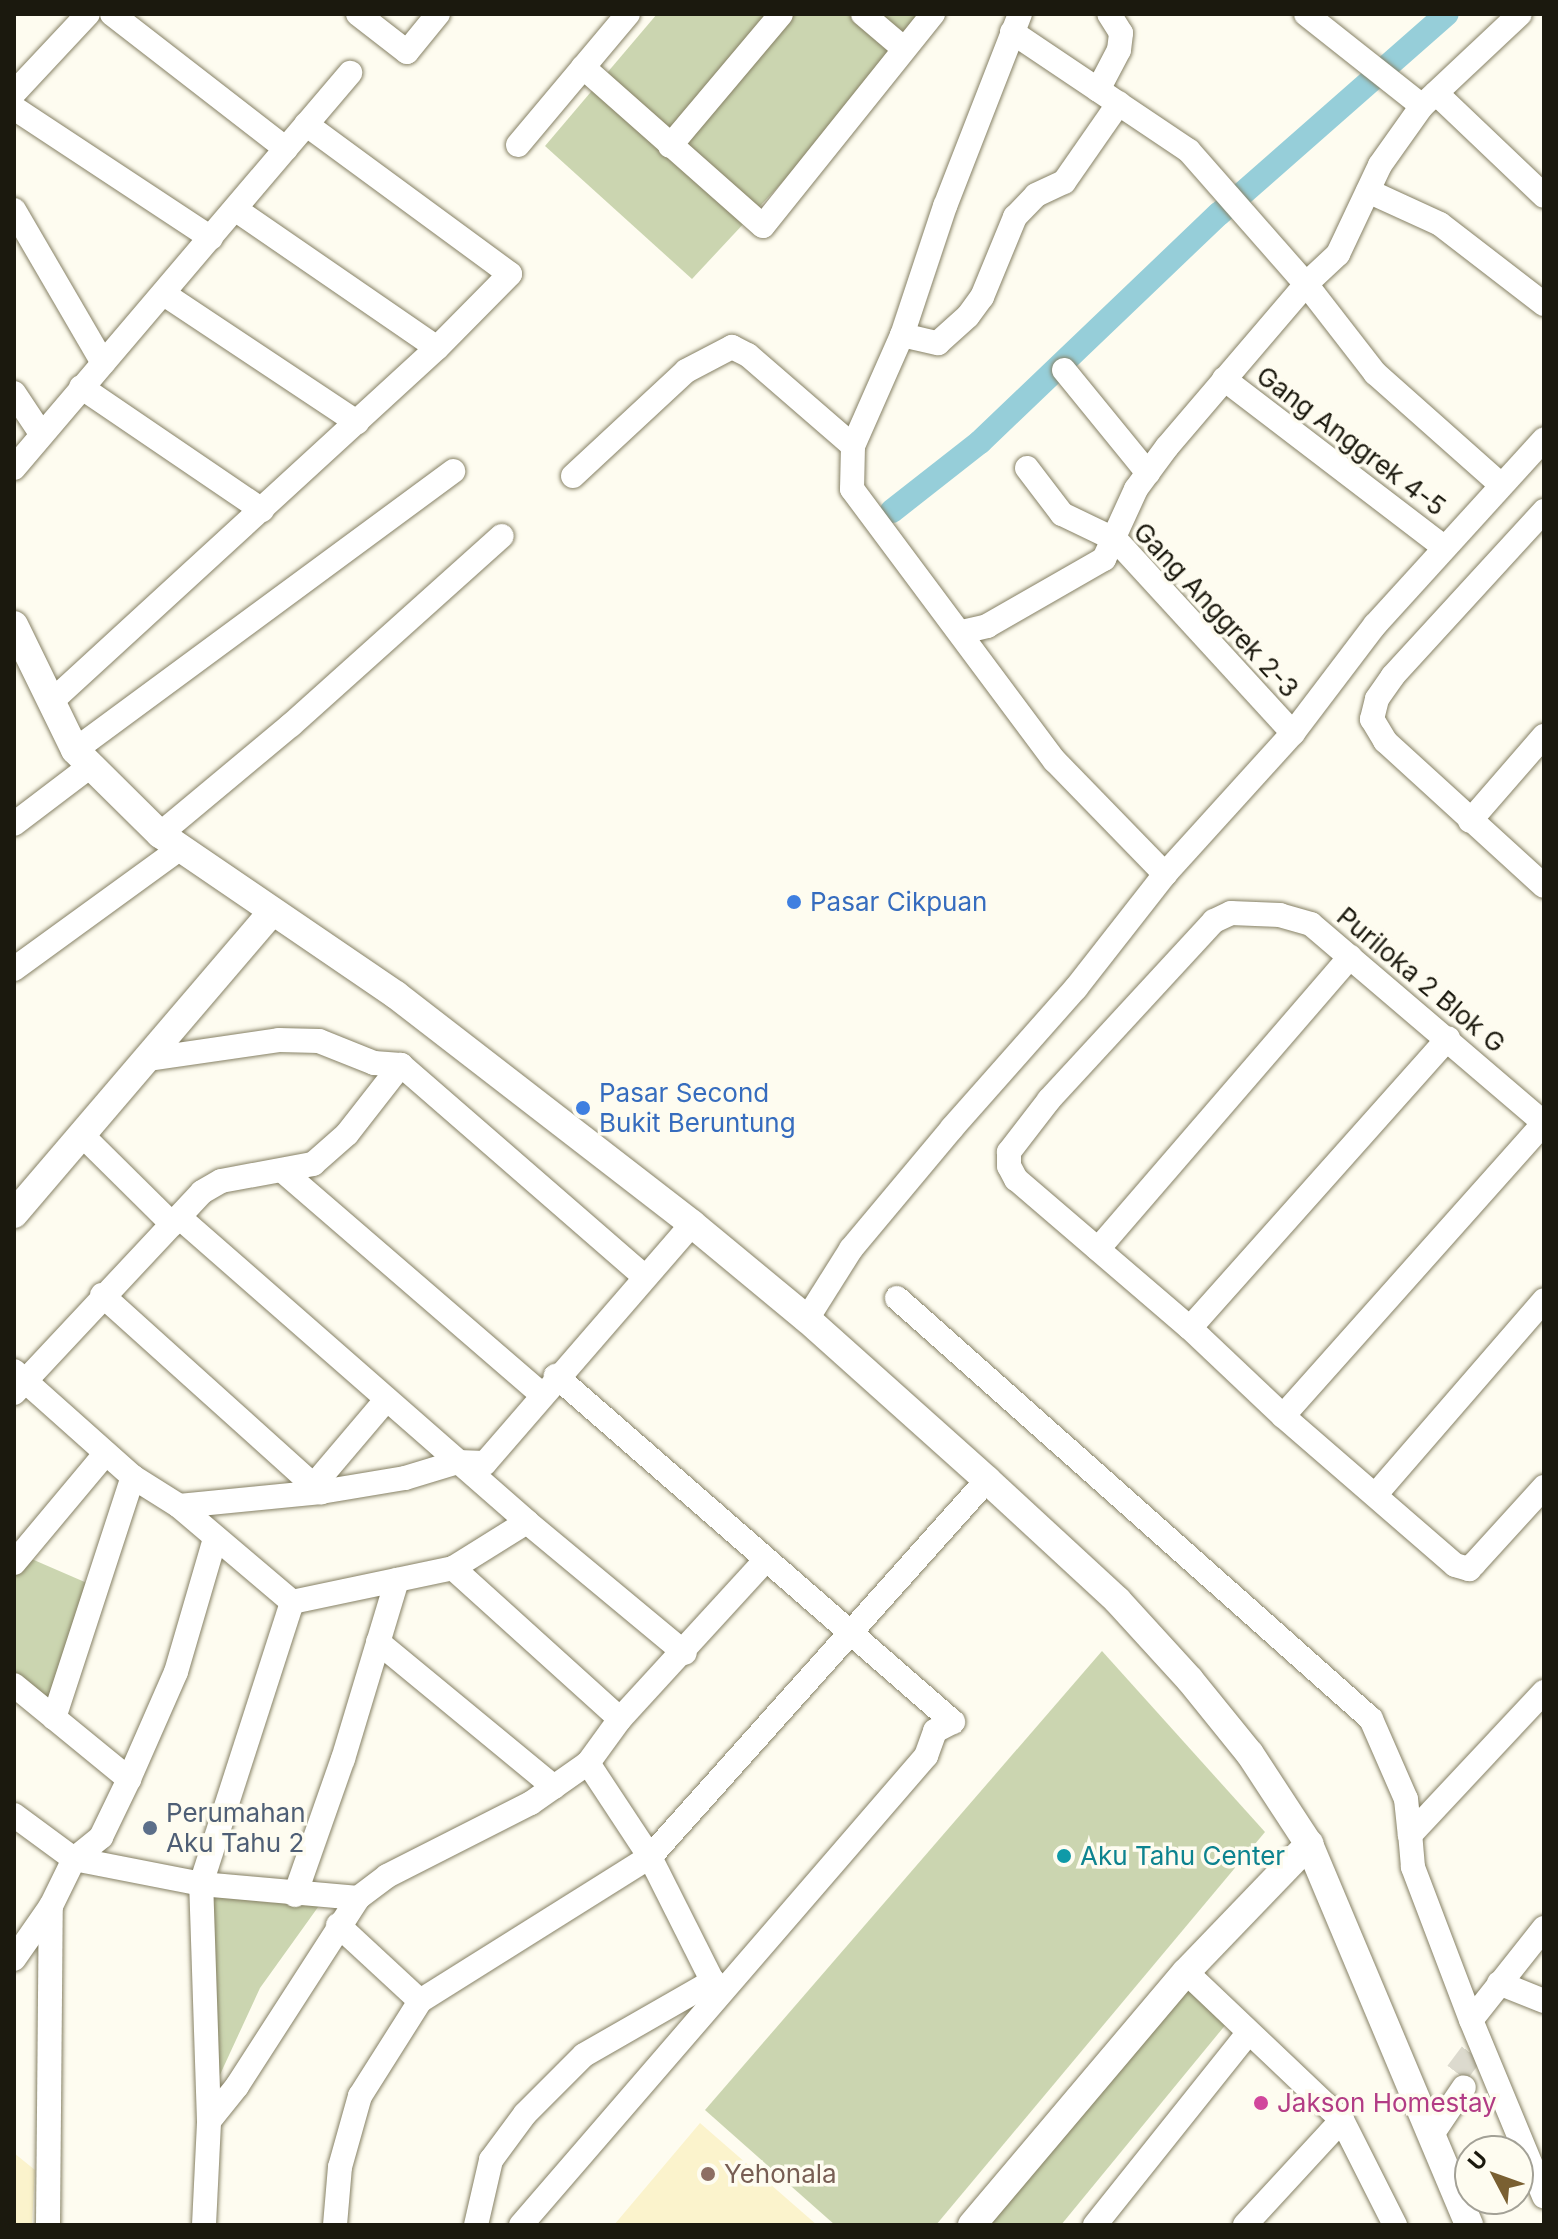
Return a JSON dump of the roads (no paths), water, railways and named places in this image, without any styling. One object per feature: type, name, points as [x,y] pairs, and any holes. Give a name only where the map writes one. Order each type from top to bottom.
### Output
[{"type":"street","points":[[14,93],[88,14]]},
{"type":"street","points":[[112,14],[286,149]]},
{"type":"street","points":[[358,14],[407,52],[438,14]]},
{"type":"street","points":[[518,145],[628,14]]},
{"type":"street","points":[[670,146],[781,14]]},
{"type":"street","points":[[863,14],[903,48]]},
{"type":"street","points":[[583,67],[763,226],[933,14]]},
{"type":"street","points":[[1098,90],[1120,41],[1121,33],[1109,14]]},
{"type":"street","points":[[1306,14],[1400,89],[1429,99],[1544,196]]},
{"type":"street","points":[[962,632],[987,626],[1104,559],[1148,473],[1306,284],[1338,254],[1368,191],[1429,99],[1520,14]]},
{"type":"street","points":[[1165,874],[1055,761],[962,632],[862,508],[852,489],[853,446],[902,335],[1016,23],[1098,90],[1189,151],[1306,284],[1375,373],[1500,484]]},
{"type":"street","points":[[14,468],[350,73]]},
{"type":"street","points":[[902,335],[938,343],[968,316],[982,297],[1015,217],[1036,195],[1064,182],[1119,103]]},
{"type":"street","points":[[14,108],[211,238]]},
{"type":"street","points":[[52,701],[437,348],[506,280],[507,269],[306,124]]},
{"type":"street","points":[[1368,191],[1440,224],[1544,304]]},
{"type":"street","points":[[235,209],[437,348]]},
{"type":"street","points":[[14,210],[103,363]]},
{"type":"street","points":[[164,294],[357,422]]},
{"type":"street","points":[[573,476],[686,371],[732,347],[748,355],[853,446]]},
{"type":"street","points":[[1064,370],[1148,473]]},
{"type":"street","name":"Gang Anggrek 4-5","points":[[1224,379],[1293,436],[1338,461],[1444,547]]},
{"type":"street","points":[[81,387],[262,510]]},
{"type":"street","points":[[14,393],[42,435]]},
{"type":"street","points":[[807,1319],[851,1249],[1076,988],[1165,874],[1293,733],[1375,625],[1544,439]]},
{"type":"street","name":"Gang Anggrek 2-3","points":[[1027,468],[1062,514],[1116,540],[1293,733]]},
{"type":"street","points":[[14,824],[82,758],[453,471]]},
{"type":"street","points":[[1539,528],[1393,676],[1377,699],[1372,719],[1385,741],[1544,886]]},
{"type":"street","points":[[14,969],[169,841],[291,725],[502,536]]},
{"type":"street","points":[[17,639],[82,758],[169,841],[396,995],[692,1224],[807,1319],[1117,1600],[1190,1680],[1250,1754],[1309,1844],[1430,2125],[1469,2225]]},
{"type":"street","points":[[1470,821],[1544,736]]},
{"type":"street","name":"Puriloka 2 Blok G","points":[[1098,1249],[1016,1179],[1009,1152],[1049,1100],[1214,921],[1246,912],[1311,924],[1544,1123]]},
{"type":"street","points":[[14,1214],[271,913]]},
{"type":"street","points":[[1350,957],[1098,1249],[1190,1328],[1283,1416],[1377,1493],[1455,1565],[1469,1569],[1544,1487]]},
{"type":"street","points":[[1190,1328],[1448,1038]]},
{"type":"street","points":[[149,1059],[279,1040],[319,1041],[374,1063],[401,1065],[645,1277]]},
{"type":"street","points":[[292,1602],[179,1506],[133,1477],[17,1382],[175,1221],[221,1181],[284,1172],[328,1154],[401,1065]]},
{"type":"street","points":[[1283,1416],[1544,1123]]},
{"type":"street","points":[[82,1135],[175,1221],[685,1653]]},
{"type":"street","points":[[284,1172],[764,1562],[953,1722],[935,1731],[926,1756],[716,1988],[521,2225]]},
{"type":"street","points":[[179,1506],[405,1478],[458,1462],[485,1463],[548,1385],[692,1224]]},
{"type":"street","points":[[102,1295],[317,1489]]},
{"type":"street","points":[[897,1298],[1371,1719],[1406,1799],[1413,1867],[1473,2056],[1544,2196]]},
{"type":"street","points":[[1377,1493],[1544,1300]]},
{"type":"street","points":[[317,1489],[386,1400]]},
{"type":"street","points":[[14,1563],[106,1453]]},
{"type":"street","points":[[54,1718],[133,1477]]},
{"type":"street","points":[[335,2225],[340,2167],[360,2096],[420,2001],[650,1857],[851,1636],[987,1480]]},
{"type":"street","points":[[292,1602],[453,1568],[527,1522]]},
{"type":"street","points":[[14,1959],[51,1906],[74,1859],[101,1837],[129,1779],[176,1672],[215,1539]]},
{"type":"street","points":[[209,2121],[237,2086],[358,1898],[387,1876],[554,1787],[588,1763],[620,1719],[685,1653],[764,1562]]},
{"type":"street","points":[[453,1568],[620,1719]]},
{"type":"street","points":[[295,1895],[397,1580]]},
{"type":"street","points":[[204,2225],[209,2121],[201,1884],[292,1602]]},
{"type":"street","points":[[378,1642],[554,1787]]},
{"type":"street","points":[[14,1685],[129,1779]]},
{"type":"street","points":[[1410,1835],[1544,1692]]},
{"type":"street","points":[[588,1763],[650,1857],[716,1988]]},
{"type":"street","points":[[14,1815],[74,1859],[201,1884],[295,1895],[358,1898]]},
{"type":"street","points":[[972,2225],[1186,1972],[1309,1844]]},
{"type":"street","points":[[48,2225],[51,1906]]},
{"type":"street","points":[[338,1925],[420,2001]]},
{"type":"street","points":[[1430,2125],[1473,2056],[1499,1983],[1544,1928]]},
{"type":"street","points":[[1186,1972],[1342,2120],[1395,2225]]},
{"type":"street","points":[[1499,1983],[1544,2001]]},
{"type":"street","points":[[476,2225],[491,2160],[535,2104],[584,2055],[716,1988]]},
{"type":"street","points":[[1108,2221],[1248,2033]]},
{"type":"street","points":[[1245,2225],[1342,2120]]},
{"type":"waterway","points":[[892,511],[980,442],[1219,214],[1447,14]]},
{"type":"tunnel","points":[[1457,2073],[1478,2045]]},
{"type":"place","name":"Pasar Cikpuan","points":[[794,902]]},
{"type":"place","name":"Pasar Second Bukit Beruntung","points":[[583,1108]]},
{"type":"place","name":"Perumahan Aku Tahu 2","points":[[150,1828]]},
{"type":"place","name":"Aku Tahu Center","points":[[1064,1856]]},
{"type":"place","name":"Jakson Homestay","points":[[1261,2103]]},
{"type":"place","name":"Yehonala","points":[[708,2174]]}]
